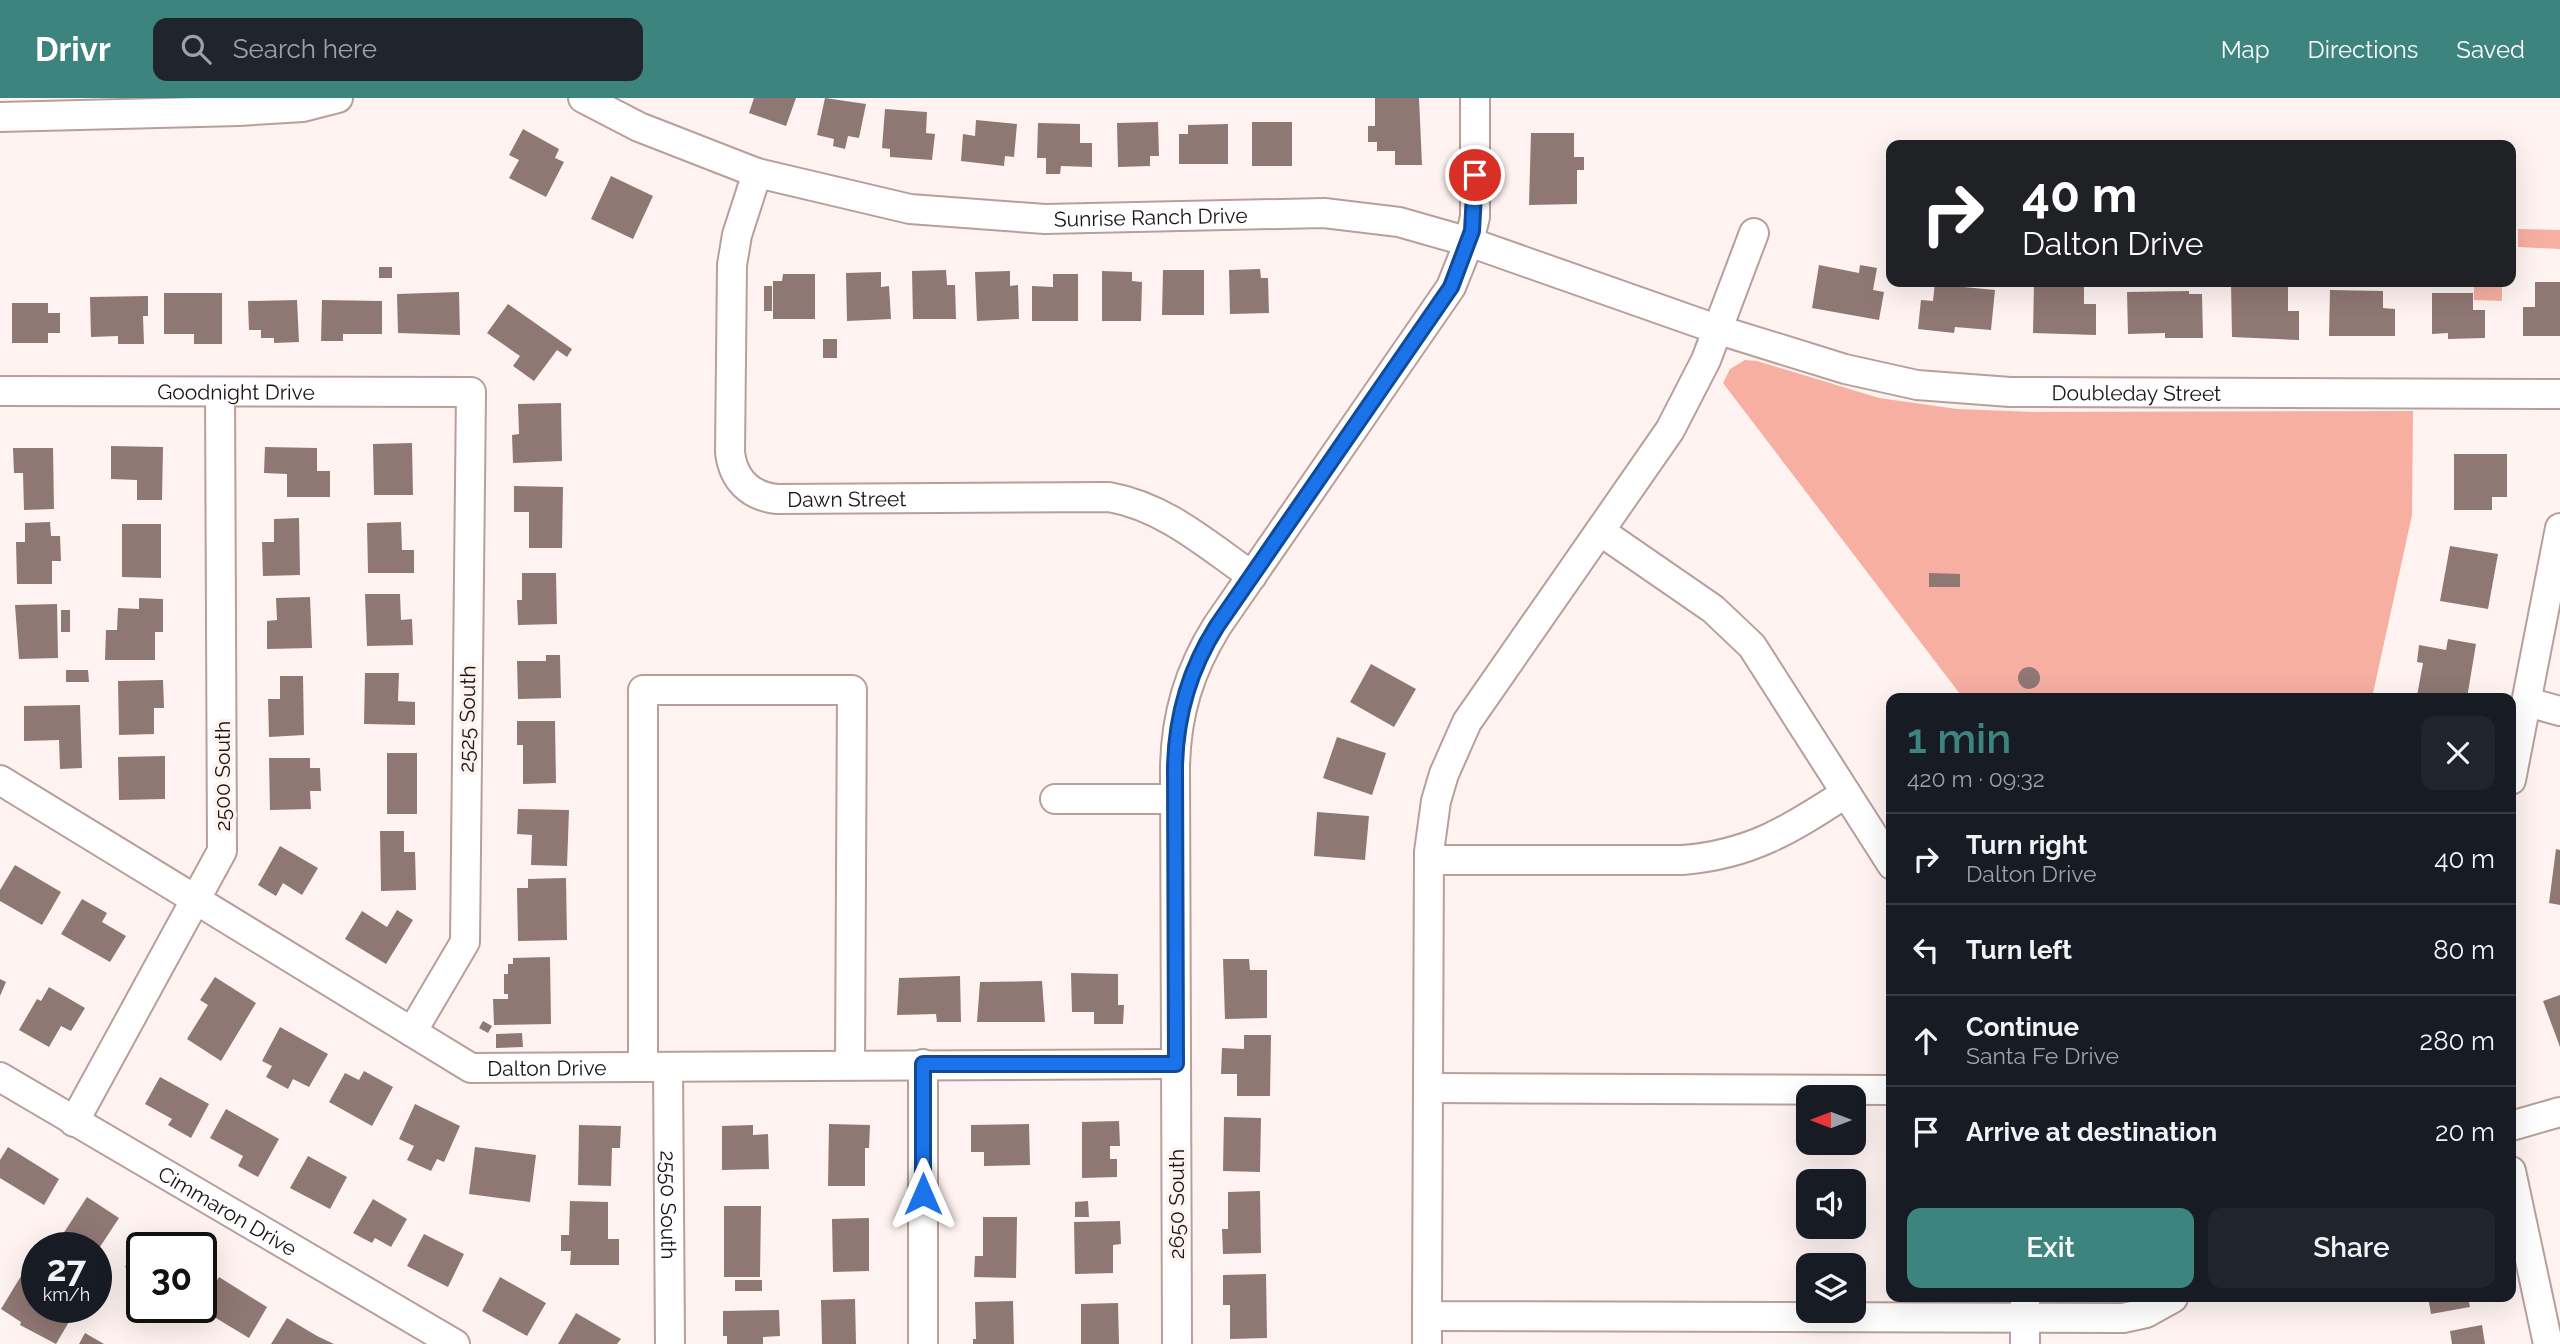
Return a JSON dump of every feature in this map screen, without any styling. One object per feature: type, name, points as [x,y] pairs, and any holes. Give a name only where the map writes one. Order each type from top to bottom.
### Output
[{"type":"street","points":[[0,117],[239,111],[303,107],[338,98]]},
{"type":"street","name":"Sunrise Ranch Drive","points":[[583,98],[639,127],[757,173],[841,195],[940,213],[1045,219],[1336,214],[1399,222],[1469,242],[1718,330]]},
{"type":"street","name":"2650 South","points":[[1177,1344],[1175,799],[1176,741],[1186,690],[1204,647],[1440,306],[1469,242],[1476,201],[1475,98]]},
{"type":"street","name":"Dawn Street","points":[[757,173],[737,235],[729,298],[730,452],[734,472],[747,488],[777,499],[1109,497],[1152,508],[1172,519],[1252,576]]},
{"type":"street","points":[[1427,1344],[1429,860],[1436,801],[1454,747],[1467,722],[1670,430],[1688,398],[1718,330],[1754,233]]},
{"type":"street","name":"Doubleday Street","points":[[1718,330],[1880,378],[1979,391],[2560,394]]},
{"type":"street","name":"Goodnight Drive","points":[[0,391],[471,392]]},
{"type":"street","name":"2500 South","points":[[74,1122],[222,850],[220,392]]},
{"type":"street","name":"2525 South","points":[[412,1032],[465,942],[471,392]]},
{"type":"street","points":[[2516,756],[2560,528]]},
{"type":"street","points":[[1600,531],[1713,609],[1734,627],[1767,667],[1886,856]]},
{"type":"street","name":"2550 South","points":[[670,1344],[655,1067],[643,690],[852,690],[850,1065]]},
{"type":"street","points":[[2527,702],[2560,711]]},
{"type":"street","name":"Dalton Drive","points":[[0,780],[195,902],[471,1068],[1176,1064]]},
{"type":"street","points":[[1429,860],[1682,860],[1712,857],[1740,851],[1775,837],[1846,793]]},
{"type":"street","points":[[1055,799],[1175,799]]},
{"type":"street","points":[[923,1064],[923,1344]]},
{"type":"street","name":"Cimmaron Drive","points":[[0,1077],[455,1344]]},
{"type":"street","points":[[1428,1088],[1886,1090]]},
{"type":"street","points":[[2516,1125],[2560,1112]]},
{"type":"street","points":[[2516,1194],[2548,1344]]},
{"type":"street","points":[[1427,1316],[2025,1320],[2123,1318],[2146,1313],[2166,1302]]},
{"type":"shaded area","points":[[2518,229],[2560,230],[2560,249],[2518,247]]},
{"type":"shaded area","points":[[2474,287],[2502,287],[2502,301],[2474,300]]},
{"type":"shaded area","points":[[1745,360],[1757,361],[1879,398],[1957,409],[2035,412],[2413,411],[2412,515],[2373,693],[1959,693],[1723,383],[1730,369]]},
{"type":"building","points":[[754,98],[796,98],[786,126],[749,113]]},
{"type":"building","points":[[825,98],[866,104],[859,138],[848,136],[845,149],[833,146],[834,139],[817,135]]},
{"type":"building","points":[[1375,98],[1419,98],[1422,165],[1395,165],[1395,151],[1377,151],[1377,142],[1368,142],[1368,126],[1375,126]]},
{"type":"building","points":[[885,109],[927,112],[926,133],[935,134],[932,160],[890,157],[890,149],[882,148]]},
{"type":"building","points":[[976,120],[1017,124],[1014,157],[1005,156],[1004,166],[961,161],[963,134],[975,136]]},
{"type":"building","points":[[1158,122],[1159,156],[1150,156],[1150,166],[1118,167],[1117,123]]},
{"type":"building","points":[[1252,122],[1292,122],[1292,166],[1252,166]]},
{"type":"building","points":[[1038,123],[1080,124],[1080,143],[1092,143],[1092,167],[1061,166],[1060,174],[1046,174],[1046,158],[1037,158]]},
{"type":"building","points":[[1228,124],[1228,164],[1179,164],[1179,134],[1188,134],[1188,125]]},
{"type":"building","points":[[523,129],[559,149],[555,158],[564,162],[546,197],[509,178],[519,160],[509,155]]},
{"type":"building","points":[[1531,133],[1574,133],[1574,157],[1584,157],[1584,170],[1577,170],[1577,204],[1529,205]]},
{"type":"building","points":[[611,176],[653,196],[633,239],[591,219]]},
{"type":"building","points":[[1819,265],[1859,273],[1860,265],[1877,268],[1873,290],[1884,292],[1879,320],[1812,308]]},
{"type":"building","points":[[379,267],[392,267],[392,278],[379,278]]},
{"type":"building","points":[[1260,269],[1261,278],[1268,278],[1269,313],[1230,314],[1229,270]]},
{"type":"building","points":[[946,270],[947,285],[955,285],[956,319],[913,319],[912,271]]},
{"type":"building","points":[[1163,270],[1204,270],[1204,315],[1162,315]]},
{"type":"building","points":[[1010,271],[1010,286],[1018,285],[1019,319],[977,321],[975,272]]},
{"type":"building","points":[[1102,271],[1132,272],[1132,281],[1142,282],[1141,321],[1102,321]]},
{"type":"building","points":[[881,272],[881,287],[889,286],[891,319],[847,321],[846,273]]},
{"type":"building","points":[[783,274],[815,274],[815,319],[773,319],[773,281],[782,281]]},
{"type":"building","points":[[1053,274],[1078,274],[1078,321],[1032,321],[1032,286],[1053,287]]},
{"type":"building","points":[[2535,282],[2560,282],[2560,336],[2523,336],[2523,307],[2535,307]]},
{"type":"building","points":[[764,286],[772,286],[772,311],[764,311]]},
{"type":"building","points":[[1934,287],[1995,290],[1991,330],[1955,327],[1954,333],[1918,329],[1921,300],[1933,301]]},
{"type":"building","points":[[2034,287],[2084,287],[2084,304],[2096,304],[2096,335],[2033,333]]},
{"type":"building","points":[[2231,287],[2288,287],[2288,311],[2299,311],[2299,340],[2232,337]]},
{"type":"building","points":[[2330,290],[2383,291],[2383,308],[2395,309],[2395,336],[2329,336]]},
{"type":"building","points":[[2189,291],[2189,294],[2202,294],[2203,338],[2165,338],[2165,333],[2128,334],[2127,292]]},
{"type":"building","points":[[459,292],[460,335],[398,333],[397,294]]},
{"type":"building","points":[[164,293],[222,293],[222,344],[194,344],[194,334],[164,334]]},
{"type":"building","points":[[2432,293],[2473,293],[2473,310],[2485,310],[2485,338],[2448,339],[2448,333],[2432,334]]},
{"type":"building","points":[[148,296],[148,316],[143,316],[144,344],[118,344],[118,336],[91,337],[90,297]]},
{"type":"building","points":[[297,300],[299,342],[274,343],[274,338],[261,338],[261,330],[249,330],[248,301]]},
{"type":"building","points":[[322,300],[382,301],[382,334],[343,334],[343,341],[321,341]]},
{"type":"building","points":[[12,303],[48,303],[48,313],[60,313],[60,333],[48,333],[48,343],[12,343]]},
{"type":"building","points":[[508,304],[572,349],[567,357],[557,350],[534,381],[513,366],[520,356],[487,333]]},
{"type":"building","points":[[823,339],[837,339],[837,358],[823,358]]},
{"type":"building","points":[[561,403],[562,461],[513,463],[512,435],[519,434],[518,404]]},
{"type":"building","points":[[412,443],[413,495],[374,495],[373,444]]},
{"type":"building","points":[[111,446],[163,447],[162,500],[137,500],[137,480],[111,479]]},
{"type":"building","points":[[265,447],[317,448],[317,471],[330,471],[330,497],[287,497],[287,474],[264,473]]},
{"type":"building","points":[[13,448],[53,448],[54,509],[24,510],[23,473],[14,473]]},
{"type":"building","points":[[2454,454],[2507,454],[2507,497],[2492,497],[2492,510],[2454,510]]},
{"type":"building","points":[[514,486],[563,487],[562,548],[529,548],[529,512],[514,512]]},
{"type":"building","points":[[299,518],[300,575],[263,576],[262,542],[274,542],[274,519]]},
{"type":"building","points":[[50,522],[51,536],[60,536],[61,561],[52,561],[52,584],[17,584],[16,542],[25,542],[25,523]]},
{"type":"building","points":[[401,522],[402,550],[414,550],[414,573],[368,573],[367,523]]},
{"type":"building","points":[[122,524],[161,524],[161,578],[122,577]]},
{"type":"building","points":[[2450,546],[2498,554],[2488,609],[2440,601]]},
{"type":"building","points":[[522,573],[556,573],[557,624],[518,625],[517,600],[522,600]]},
{"type":"building","points":[[1929,573],[1960,574],[1960,587],[1929,587]]},
{"type":"building","points":[[365,594],[400,594],[401,620],[412,619],[413,645],[367,646]]},
{"type":"building","points":[[310,597],[312,648],[267,649],[267,621],[277,620],[276,598]]},
{"type":"building","points":[[139,598],[163,599],[163,632],[155,632],[155,660],[105,660],[106,630],[117,630],[118,608],[139,609]]},
{"type":"building","points":[[57,604],[58,658],[19,659],[15,605]]},
{"type":"building","points":[[61,610],[70,610],[70,632],[61,632]]},
{"type":"building","points":[[2448,639],[2476,644],[2468,693],[2418,693],[2423,663],[2417,662],[2419,645],[2446,650]]},
{"type":"building","points":[[546,655],[560,655],[561,698],[518,699],[517,661],[546,661]]},
{"type":"building","points":[[1371,664],[1416,689],[1394,727],[1350,702]]},
{"type":"building","points":[[2029,667],[2037,670],[2040,678],[2037,686],[2029,689],[2021,686],[2018,678],[2021,670]]},
{"type":"building","points":[[66,670],[88,670],[89,682],[66,682]]},
{"type":"building","points":[[365,673],[399,673],[398,701],[415,702],[415,725],[364,724]]},
{"type":"building","points":[[280,676],[303,676],[304,735],[269,737],[268,699],[280,699]]},
{"type":"building","points":[[163,680],[164,708],[154,708],[154,734],[119,735],[118,681]]},
{"type":"building","points":[[80,705],[82,768],[60,769],[59,740],[24,741],[24,706]]},
{"type":"building","points":[[517,721],[555,721],[556,783],[523,784],[523,745],[517,745]]},
{"type":"building","points":[[1337,737],[1386,753],[1372,795],[1323,778]]},
{"type":"building","points":[[387,753],[417,753],[417,814],[387,814]]},
{"type":"building","points":[[165,756],[165,799],[119,800],[118,757]]},
{"type":"building","points":[[269,758],[310,758],[310,768],[320,768],[321,791],[310,791],[311,809],[270,810]]},
{"type":"building","points":[[518,809],[569,810],[567,866],[531,865],[532,835],[517,834]]},
{"type":"building","points":[[1317,812],[1369,816],[1365,860],[1314,856]]},
{"type":"building","points":[[380,831],[404,831],[404,852],[415,852],[416,890],[381,891]]},
{"type":"building","points":[[280,846],[318,868],[302,895],[283,883],[276,896],[258,885]]},
{"type":"building","points":[[2556,849],[2560,850],[2560,905],[2549,903]]},
{"type":"building","points":[[15,865],[61,892],[42,925],[0,901],[0,890]]},
{"type":"building","points":[[566,878],[567,940],[518,941],[517,888],[528,888],[528,879]]},
{"type":"building","points":[[82,899],[107,913],[102,922],[126,936],[110,962],[61,934]]},
{"type":"building","points":[[397,910],[413,920],[386,964],[345,939],[362,911],[387,927]]},
{"type":"building","points":[[550,957],[551,1024],[494,1025],[493,999],[508,999],[508,994],[504,994],[504,974],[508,974],[508,964],[513,964],[513,958]]},
{"type":"building","points":[[1223,959],[1249,959],[1250,970],[1267,970],[1267,1018],[1225,1019]]},
{"type":"building","points":[[1071,973],[1118,974],[1118,1005],[1124,1005],[1123,1024],[1094,1024],[1094,1012],[1072,1012]]},
{"type":"building","points":[[960,976],[961,1022],[937,1022],[936,1014],[897,1015],[899,978]]},
{"type":"building","points":[[215,977],[256,1003],[221,1061],[187,1039],[208,1005],[200,1000]]},
{"type":"building","points":[[0,979],[6,982],[0,996]]},
{"type":"building","points":[[1042,981],[1045,1022],[977,1022],[980,982]]},
{"type":"building","points":[[49,987],[85,1008],[71,1031],[61,1026],[49,1047],[19,1030],[37,999],[41,1001]]},
{"type":"building","points":[[2560,995],[2560,1047],[2543,1001]]},
{"type":"building","points":[[483,1021],[492,1026],[488,1033],[479,1028]]},
{"type":"building","points":[[280,1027],[328,1054],[309,1087],[293,1079],[288,1089],[266,1077],[272,1066],[262,1061]]},
{"type":"building","points":[[522,1033],[523,1047],[496,1048],[496,1034]]},
{"type":"building","points":[[1244,1035],[1271,1035],[1270,1096],[1237,1096],[1237,1074],[1221,1074],[1222,1048],[1244,1049]]},
{"type":"building","points":[[364,1071],[393,1087],[372,1126],[329,1102],[345,1073],[359,1080]]},
{"type":"building","points":[[160,1077],[209,1104],[191,1138],[168,1125],[172,1119],[145,1104]]},
{"type":"building","points":[[415,1104],[460,1126],[444,1162],[437,1159],[431,1171],[407,1160],[414,1146],[399,1139]]},
{"type":"building","points":[[226,1109],[279,1139],[258,1177],[238,1166],[243,1156],[210,1138]]},
{"type":"building","points":[[1224,1117],[1261,1118],[1260,1172],[1223,1171]]},
{"type":"building","points":[[1119,1121],[1120,1146],[1110,1146],[1110,1159],[1117,1159],[1117,1177],[1082,1178],[1082,1122]]},
{"type":"building","points":[[829,1124],[870,1125],[869,1148],[865,1148],[865,1186],[828,1186]]},
{"type":"building","points":[[1029,1124],[1030,1165],[984,1166],[984,1152],[971,1152],[971,1125]]},
{"type":"building","points":[[579,1125],[621,1126],[620,1148],[612,1148],[611,1186],[578,1185]]},
{"type":"building","points":[[753,1125],[753,1135],[768,1134],[769,1169],[722,1170],[722,1126]]},
{"type":"building","points":[[8,1147],[59,1179],[44,1205],[0,1178],[0,1160]]},
{"type":"building","points":[[475,1147],[536,1155],[530,1202],[469,1194]]},
{"type":"building","points":[[308,1156],[347,1177],[330,1209],[290,1188]]},
{"type":"building","points":[[1260,1191],[1261,1253],[1223,1254],[1222,1229],[1228,1229],[1228,1192]]},
{"type":"building","points":[[87,1197],[119,1218],[110,1232],[64,1232]]},
{"type":"building","points":[[373,1199],[407,1219],[391,1247],[375,1238],[372,1243],[353,1233]]},
{"type":"building","points":[[570,1201],[608,1202],[608,1239],[619,1239],[619,1265],[570,1265],[571,1251],[561,1251],[561,1235],[569,1235]]},
{"type":"building","points":[[1088,1201],[1089,1217],[1075,1217],[1075,1202]]},
{"type":"building","points":[[724,1206],[761,1206],[760,1277],[724,1277]]},
{"type":"building","points":[[983,1217],[1017,1217],[1016,1278],[974,1277],[975,1256],[983,1256]]},
{"type":"building","points":[[869,1218],[869,1271],[833,1272],[832,1219]]},
{"type":"building","points":[[1120,1221],[1121,1244],[1113,1245],[1113,1273],[1075,1274],[1074,1222]]},
{"type":"building","points":[[424,1234],[464,1254],[448,1287],[407,1266]]},
{"type":"building","points":[[1266,1274],[1267,1338],[1230,1339],[1230,1305],[1223,1305],[1223,1275]]},
{"type":"building","points":[[21,1276],[21,1322],[1,1309]]},
{"type":"building","points":[[219,1277],[267,1307],[249,1338],[217,1319]]},
{"type":"building","points":[[500,1277],[546,1303],[527,1336],[482,1311]]},
{"type":"building","points":[[735,1280],[762,1280],[762,1291],[735,1291]]},
{"type":"building","points":[[855,1299],[856,1344],[822,1344],[821,1300]]},
{"type":"building","points":[[1013,1301],[1014,1344],[973,1344],[973,1339],[976,1339],[975,1302]]},
{"type":"building","points":[[2429,1302],[2469,1302],[2470,1307],[2431,1314]]},
{"type":"building","points":[[1118,1303],[1119,1344],[1081,1344],[1081,1304]]},
{"type":"building","points":[[779,1310],[780,1336],[763,1337],[763,1344],[727,1344],[727,1336],[723,1336],[723,1311]]},
{"type":"building","points":[[576,1313],[621,1339],[617,1344],[558,1344]]},
{"type":"building","points":[[287,1318],[317,1336],[334,1344],[271,1344]]},
{"type":"building","points":[[21,1322],[68,1323],[56,1344],[20,1325]]},
{"type":"building","points":[[2482,1325],[2485,1344],[2452,1344],[2450,1331]]},
{"type":"building","points":[[85,1333],[104,1344],[79,1344]]},
{"type":"route","points":[[923,1194],[923,1064],[1176,1064],[1175,767],[1176,741],[1186,690],[1204,647],[1217,626],[1451,287],[1472,231],[1476,201],[1475,175]]}]
